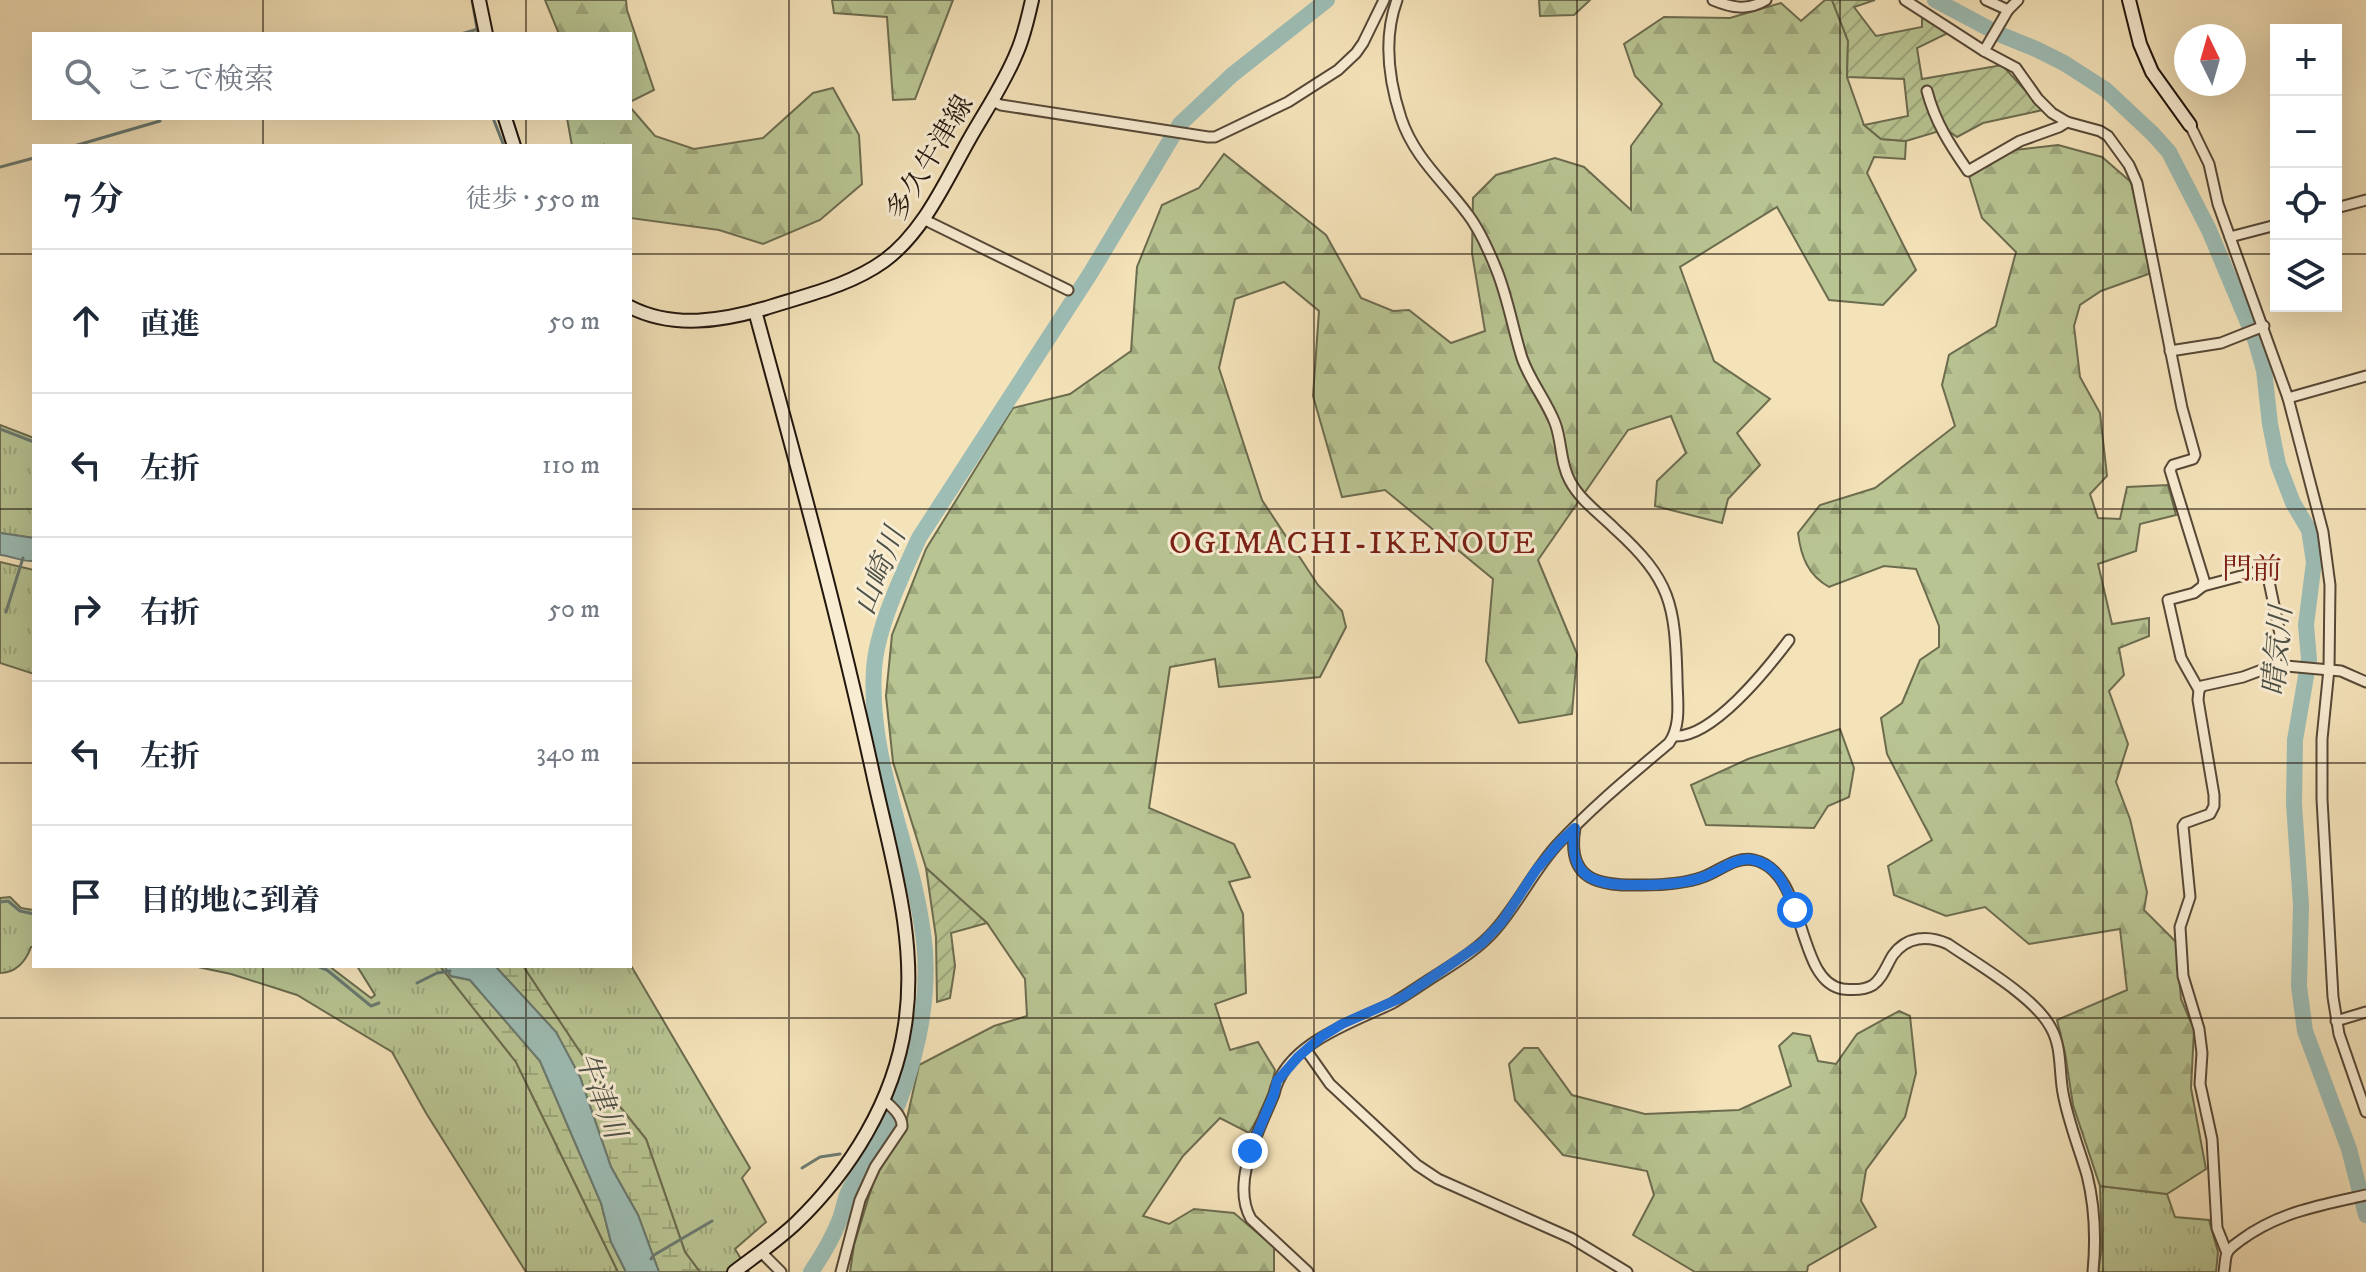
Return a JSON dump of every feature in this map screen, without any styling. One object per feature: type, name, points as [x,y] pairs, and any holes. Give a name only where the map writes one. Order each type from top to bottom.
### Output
[{"type":"street","points":[[479,0],[486,32]]},
{"type":"street","name":"多久牛津線","points":[[632,308],[656,317],[684,322],[719,319],[840,285],[865,274],[887,259],[923,219],[992,101],[1016,54],[1032,0]]},
{"type":"street","points":[[992,101],[1001,105],[1208,137],[1222,134],[1323,81],[1356,53],[1384,0]]},
{"type":"street","points":[[1308,1272],[1251,1219],[1246,1208],[1245,1180],[1250,1151],[1277,1081],[1321,1037],[1342,1024],[1403,997],[1482,943],[1502,922],[1536,870],[1559,843],[1600,800],[1674,736],[1677,710],[1676,635],[1663,585],[1648,561],[1568,479],[1560,438],[1523,359],[1497,271],[1467,212],[1421,160],[1409,138],[1397,104],[1390,68],[1389,32],[1397,0]]},
{"type":"street","points":[[1713,0],[1738,8],[1750,8],[1766,0]]},
{"type":"street","points":[[1905,0],[2016,68],[2052,113],[2067,122],[2108,136],[2129,165],[2137,183],[2170,351],[2195,455],[2193,459],[2173,465],[2170,470],[2204,580],[2203,586]]},
{"type":"street","points":[[1986,0],[2008,10]]},
{"type":"street","points":[[1984,51],[2008,10],[2018,0]]},
{"type":"street","points":[[2129,0],[2140,44],[2152,72],[2190,125],[2209,164],[2218,204],[2288,398],[2323,532],[2330,585],[2329,669],[2322,739],[2326,898],[2336,1021],[2366,1112]]},
{"type":"street","points":[[1927,91],[1933,114],[1968,171],[2020,141],[2067,122]]},
{"type":"street","points":[[506,120],[513,144]]},
{"type":"street","points":[[2342,206],[2366,200]]},
{"type":"street","points":[[923,219],[1068,290]]},
{"type":"street","points":[[2230,237],[2270,227]]},
{"type":"street","points":[[734,1272],[795,1224],[827,1190],[856,1152],[886,1102],[905,1027],[909,989],[904,913],[856,696],[825,568],[755,311]]},
{"type":"street","points":[[2170,351],[2221,343],[2264,326]]},
{"type":"street","points":[[2288,398],[2366,376]]},
{"type":"street","points":[[2224,1272],[2227,1253],[2217,1228],[2212,1139],[2200,1084],[2202,1053],[2199,1029],[2183,976],[2180,927],[2190,897],[2183,826],[2210,814],[2214,795],[2198,700],[2199,690],[2181,658],[2168,600],[2194,593],[2203,586],[2260,571],[2267,572],[2280,634],[2275,665]]},
{"type":"street","points":[[1674,736],[1691,735],[1714,721],[1773,661],[1789,640]]},
{"type":"street","points":[[2199,690],[2202,686],[2243,677],[2275,665],[2341,671],[2366,682]]},
{"type":"street","points":[[1575,828],[1572,845],[1578,864],[1589,878],[1609,885],[1663,885],[1689,881],[1748,859],[1769,866],[1787,889],[1815,965],[1824,980],[1835,987],[1847,990],[1873,985],[1900,947],[1924,938],[1948,944],[2027,1001],[2052,1028],[2058,1046],[2066,1110],[2087,1177],[2093,1211],[2093,1272]]},
{"type":"street","points":[[2336,1021],[2366,1012]]},
{"type":"street","points":[[1306,1050],[1330,1084],[1417,1165],[1438,1179],[1571,1238],[1627,1272]]},
{"type":"street","points":[[841,1272],[860,1200],[875,1167],[902,1127],[903,1122],[886,1102]]},
{"type":"street","points":[[2227,1253],[2257,1229],[2277,1218],[2366,1195]]},
{"type":"street","points":[[761,1252],[781,1272]]},
{"type":"green space","points":[[545,0],[626,0],[654,90],[632,101],[632,32],[558,32]]},
{"type":"green space","points":[[832,0],[953,0],[915,99],[893,100],[887,17],[834,13]]},
{"type":"green space","points":[[1539,0],[1590,0],[1574,15],[1540,16]]},
{"type":"green space","points":[[1825,0],[1832,0],[1848,41],[1847,77],[1864,125],[1881,139],[1906,141],[1905,159],[1874,157],[1867,173],[1916,270],[1883,305],[1829,300],[1777,207],[1680,267],[1714,361],[1770,399],[1737,433],[1760,465],[1728,499],[1722,523],[1655,506],[1657,481],[1686,453],[1671,416],[1628,430],[1538,560],[1577,654],[1572,714],[1519,723],[1486,661],[1493,579],[1385,490],[1342,497],[1313,396],[1319,311],[1284,282],[1235,299],[1219,368],[1262,500],[1318,585],[1342,611],[1346,627],[1320,677],[1219,687],[1215,659],[1170,667],[1149,808],[1234,844],[1250,877],[1229,882],[1243,914],[1246,993],[1215,1004],[1230,1050],[1258,1042],[1275,1070],[1268,1100],[1249,1133],[1220,1118],[1183,1156],[1143,1216],[1169,1224],[1194,1209],[1234,1213],[1274,1247],[1274,1272],[850,1272],[854,1245],[874,1180],[906,1123],[919,1065],[994,1026],[1027,1016],[1025,979],[987,923],[926,868],[893,762],[886,696],[892,635],[926,549],[1013,408],[1070,394],[1131,351],[1137,267],[1162,205],[1199,188],[1224,154],[1326,235],[1361,298],[1393,311],[1409,310],[1451,343],[1485,331],[1472,253],[1473,198],[1496,175],[1555,158],[1584,167],[1631,210],[1631,146],[1662,104],[1635,76],[1624,44],[1664,17],[1730,18],[1781,3],[1801,21]]},
{"type":"green space","points":[[1832,0],[1875,0],[1854,7],[1876,36],[1922,27],[1922,16],[1950,32],[1917,48],[1922,79],[2002,65],[2043,110],[1983,123],[1957,137],[1946,129],[1906,141],[1881,139],[1864,125],[1908,116],[1904,79],[1847,77],[1848,41]]},
{"type":"green space","points":[[833,88],[859,135],[862,184],[820,220],[763,244],[719,230],[632,218],[632,144],[572,144],[567,120],[632,120],[632,109],[655,136],[694,149],[763,138],[813,93]]},
{"type":"green space","points":[[2058,145],[2102,157],[2131,182],[2151,273],[2101,291],[2080,305],[2074,326],[2080,377],[2100,413],[2107,476],[2090,494],[2098,518],[2120,519],[2127,487],[2168,485],[2176,515],[2140,524],[2136,551],[2098,564],[2112,624],[2149,618],[2149,636],[2119,648],[2124,675],[2109,691],[2128,744],[2116,782],[2130,819],[2147,892],[2144,910],[2176,942],[2181,999],[2194,1030],[2191,1088],[2206,1169],[2167,1194],[2100,1186],[2073,1105],[2057,1020],[2127,990],[2120,929],[2029,944],[1985,907],[1946,916],[1894,895],[1888,866],[1932,840],[1887,754],[1881,718],[1902,703],[1920,660],[1939,647],[1939,626],[1916,569],[1884,566],[1829,587],[1816,577],[1807,564],[1798,533],[1820,505],[1875,488],[1955,426],[1942,385],[1949,355],[1996,326],[2016,252],[1982,218],[1969,176],[2015,150]]},
{"type":"green space","points":[[0,425],[32,437],[32,538],[0,533]]},
{"type":"green space","points":[[0,562],[32,570],[32,673],[0,663]]},
{"type":"green space","points":[[1840,729],[1854,768],[1849,797],[1828,806],[1814,828],[1706,825],[1691,785],[1748,759]]},
{"type":"green space","points":[[926,868],[987,923],[951,933],[955,966],[950,998],[937,1002],[936,937]]},
{"type":"green space","points":[[10,897],[21,908],[32,910],[32,947],[16,968],[0,973],[0,898]]},
{"type":"green space","points":[[632,967],[750,1168],[742,1178],[766,1222],[735,1249],[749,1272],[700,1272],[685,1252],[646,1139],[600,1082],[524,968]]},
{"type":"green space","points":[[202,968],[332,968],[371,998],[375,995],[358,968],[442,968],[516,1062],[618,1272],[526,1272],[426,1113],[392,1052],[297,995]]},
{"type":"green space","points":[[442,968],[445,968],[451,976],[470,980],[540,1061],[601,1203],[611,1242],[626,1272],[618,1272],[516,1062]]},
{"type":"green space","points":[[497,968],[524,968],[600,1082],[646,1139],[685,1252],[700,1272],[659,1272],[638,1215],[611,1167],[580,1077],[556,1032]]},
{"type":"green space","points":[[1899,1011],[1910,1016],[1916,1073],[1905,1117],[1866,1170],[1861,1201],[1876,1227],[1808,1266],[1807,1272],[1695,1272],[1633,1235],[1654,1195],[1647,1171],[1563,1155],[1515,1100],[1509,1064],[1524,1048],[1538,1048],[1572,1095],[1645,1114],[1739,1110],[1791,1086],[1779,1046],[1793,1033],[1810,1036],[1818,1061],[1836,1064],[1857,1034]]},
{"type":"green space","points":[[2100,1186],[2167,1194],[2175,1217],[2209,1220],[2218,1252],[2216,1272],[2098,1272],[2102,1247]]},
{"type":"water","points":[[0,533],[32,538],[32,561],[0,555]]},
{"type":"water","points":[[445,968],[497,968],[556,1032],[580,1077],[611,1167],[638,1215],[659,1272],[626,1272],[611,1242],[601,1203],[540,1061],[470,980],[451,976]]},
{"type":"waterway","points":[[472,0],[478,32]]},
{"type":"waterway","name":"山崎川","points":[[811,1272],[834,1233],[851,1185],[899,1102],[913,1061],[925,995],[925,951],[920,915],[885,776],[874,706],[874,670],[879,638],[898,585],[919,538],[1090,274],[1180,124],[1232,75],[1327,0]]},
{"type":"waterway","name":"晴気川","points":[[1935,0],[1999,34],[2064,63],[2106,90],[2153,134],[2169,152],[2209,230],[2256,342],[2264,370],[2278,464],[2293,503],[2309,530],[2314,562],[2306,625],[2309,659],[2295,740],[2294,804],[2301,905],[2299,986],[2305,1031],[2349,1149],[2366,1215]]},
{"type":"waterway","points":[[468,32],[478,29]]},
{"type":"waterway","points":[[494,120],[503,144]]},
{"type":"waterway","points":[[81,144],[160,121]]},
{"type":"waterway","points":[[0,167],[32,159]]},
{"type":"waterway","points":[[0,429],[32,441]]},
{"type":"waterway","points":[[6,612],[23,558]]},
{"type":"waterway","points":[[0,902],[8,901],[20,911],[32,914]]},
{"type":"waterway","points":[[322,968],[371,1006],[379,1003]]},
{"type":"waterway","points":[[417,983],[437,973],[450,971]]},
{"type":"waterway","points":[[802,1168],[820,1157],[840,1154]]},
{"type":"waterway","points":[[651,1259],[712,1221]]},
{"type":"district","name":"OGIMACHI-IKENOUE","points":[[1353,542]]},
{"type":"district","name":"門前","points":[[2252,569]]},
{"type":"route","points":[[1250,1151],[1277,1081],[1298,1057],[1321,1037],[1342,1024],[1403,997],[1482,943],[1502,922],[1536,870],[1575,828],[1574,855],[1583,872],[1597,882],[1609,885],[1663,885],[1705,877],[1736,861],[1748,859],[1769,866],[1779,876],[1795,910]]},
{"type":"water label","name":"牛津川","points":[[601,1095]]}]
